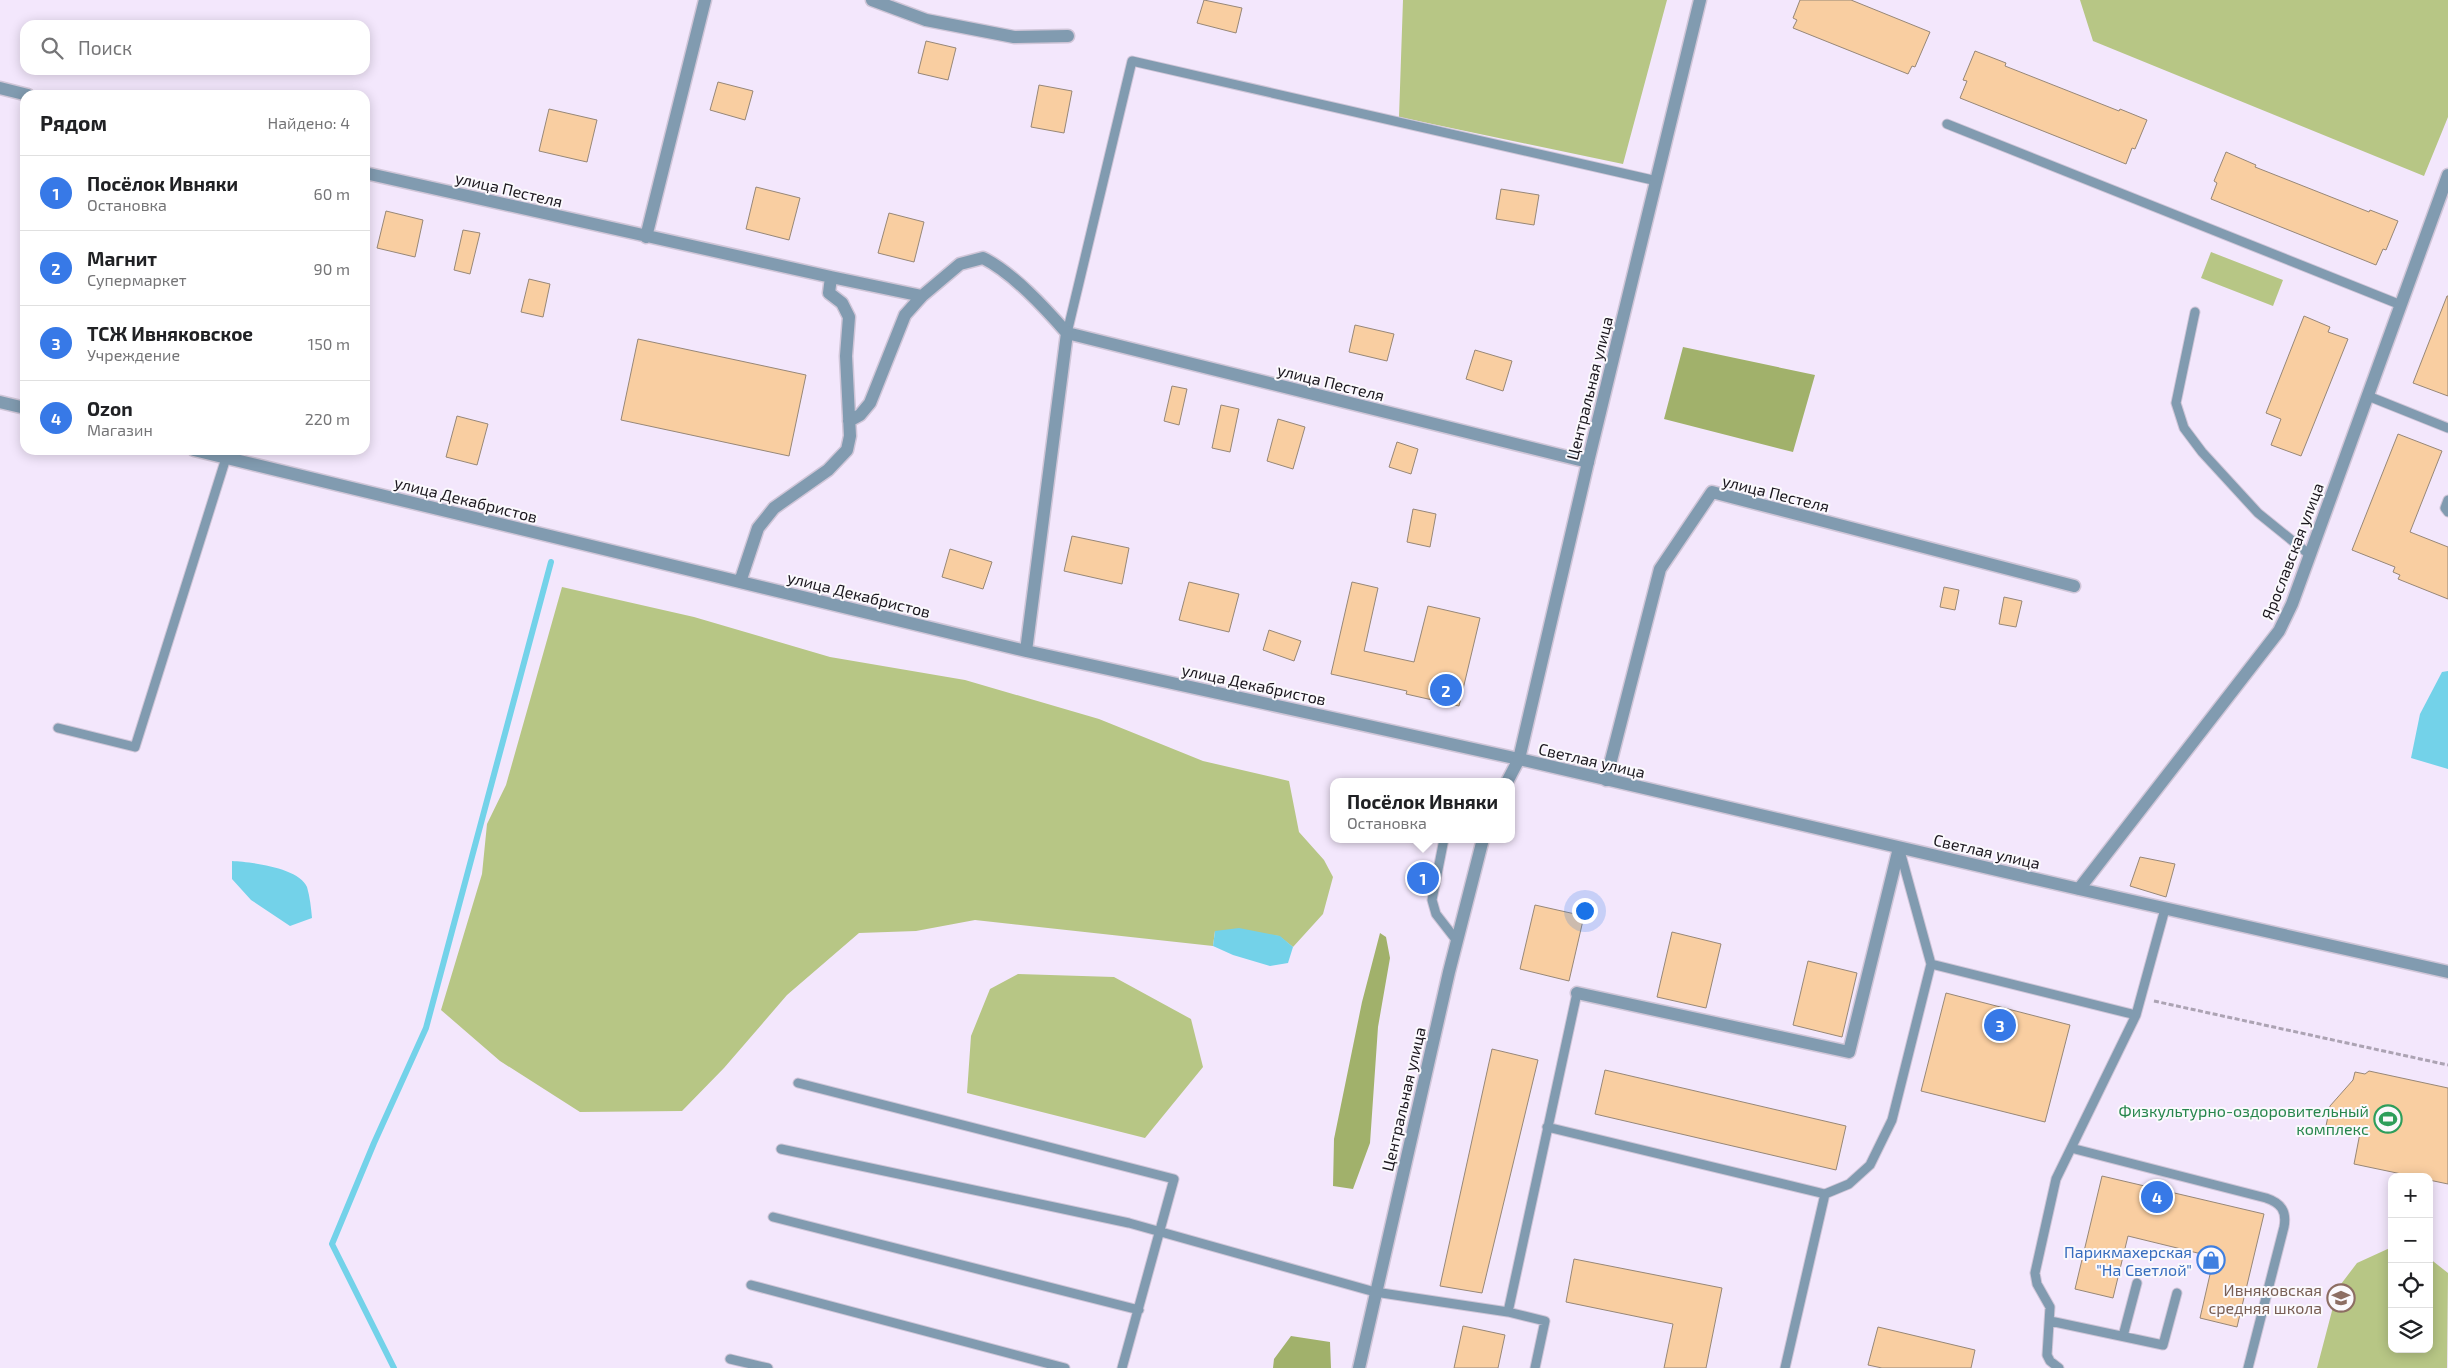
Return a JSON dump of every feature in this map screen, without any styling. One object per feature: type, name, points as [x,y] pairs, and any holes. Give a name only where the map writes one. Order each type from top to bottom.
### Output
[{"type":"street","points":[[646,236],[705,0]]},
{"type":"street","points":[[872,0],[926,20],[1014,37],[1068,36]]},
{"type":"street","name":"Центральная улица","points":[[1509,778],[1519,759],[1588,462],[1700,0]]},
{"type":"street","points":[[0,88],[20,93]]},
{"type":"street","name":"улица Пестеля","points":[[370,174],[922,296]]},
{"type":"street","name":"Ярославская улица","points":[[2078,889],[2279,631],[2310,555],[2448,175]]},
{"type":"street","points":[[849,421],[860,415],[870,403],[905,315],[922,296],[960,264],[983,258],[996,264],[1054,318],[1066,333],[1026,651]]},
{"type":"street","points":[[740,582],[758,528],[774,508],[828,470],[847,450],[850,436],[846,356],[848,317],[842,303],[829,293],[831,277]]},
{"type":"street","name":"улица Пестеля","points":[[1066,333],[1588,462]]},
{"type":"street","points":[[0,402],[20,407]]},
{"type":"street","name":"улица Декабристов","points":[[214,455],[1026,651],[1519,759]]},
{"type":"street","name":"улица Пестеля","points":[[1606,780],[1660,568],[1712,492],[2074,586]]},
{"type":"street","name":"Светлая улица","points":[[1519,759],[1899,848],[2448,972]]},
{"type":"street","name":"Центральная улица","points":[[1359,1368],[1457,941],[1482,843]]},
{"type":"street","points":[[1577,993],[1849,1052],[1899,848]]},
{"type":"lane","points":[[1066,333],[1132,61],[1657,180]]},
{"type":"lane","points":[[1947,124],[2401,305]]},
{"type":"lane","points":[[2195,312],[2176,403],[2184,428],[2202,452],[2258,513],[2310,555]]},
{"type":"lane","points":[[2368,396],[2448,428]]},
{"type":"lane","points":[[58,728],[135,747],[226,458]]},
{"type":"lane","points":[[2448,500],[2446,508],[2448,512]]},
{"type":"lane","points":[[1443,843],[1432,900],[1436,914],[1457,941]]},
{"type":"lane","points":[[1547,1126],[1825,1194],[1849,1184],[1870,1164],[1892,1120],[1931,964],[1899,848]]},
{"type":"lane","points":[[2059,1368],[2050,1361],[2047,1355],[2050,1307],[2037,1284],[2035,1273],[2056,1179],[2136,1014],[2142,998],[2164,908]]},
{"type":"lane","points":[[1931,964],[2136,1014]]},
{"type":"lane","points":[[1508,1312],[1577,993]]},
{"type":"lane","points":[[798,1083],[1174,1179],[1161,1232],[1122,1368]]},
{"type":"lane","points":[[2071,1148],[2266,1198],[2281,1206],[2286,1216],[2284,1227],[2248,1368]]},
{"type":"lane","points":[[781,1149],[1161,1232],[1375,1292],[1508,1312],[1545,1320],[1535,1368]]},
{"type":"lane","points":[[1785,1368],[1825,1194]]},
{"type":"lane","points":[[773,1217],[1139,1310]]},
{"type":"lane","points":[[2122,1336],[2137,1283]]},
{"type":"lane","points":[[751,1285],[1065,1368]]},
{"type":"lane","points":[[2050,1321],[2163,1345],[2178,1293]]},
{"type":"lane","points":[[730,1359],[768,1368]]},
{"type":"path","points":[[2142,998],[2448,1065]]},
{"type":"green space","points":[[1403,0],[1667,0],[1623,164],[1399,117]]},
{"type":"green space","points":[[2080,0],[2448,0],[2448,117],[2424,176],[2093,41]]},
{"type":"green space","points":[[2211,252],[2283,280],[2273,306],[2201,278]]},
{"type":"green space","points":[[1683,347],[1815,375],[1793,452],[1664,419]]},
{"type":"green space","points":[[562,587],[694,617],[830,657],[965,680],[1099,719],[1203,761],[1289,781],[1299,832],[1324,860],[1333,877],[1323,914],[1293,947],[1279,936],[1215,931],[1213,946],[975,920],[916,931],[859,933],[787,995],[724,1068],[682,1111],[580,1112],[500,1061],[441,1010],[482,874],[487,824],[506,785]]},
{"type":"green space","points":[[1380,933],[1386,937],[1390,958],[1378,1027],[1370,1143],[1353,1189],[1333,1186],[1334,1139],[1362,1002]]},
{"type":"green space","points":[[1018,974],[1114,977],[1191,1019],[1203,1067],[1145,1138],[967,1093],[971,1036],[990,989]]},
{"type":"green space","points":[[2388,1249],[2388,1353],[2433,1353],[2433,1261],[2448,1273],[2447,1368],[2317,1368],[2338,1288],[2357,1263]]},
{"type":"green space","points":[[1291,1336],[1330,1342],[1331,1368],[1273,1368],[1274,1359]]},
{"type":"water","points":[[2448,671],[2448,769],[2411,758],[2420,714],[2442,672]]},
{"type":"water","points":[[232,861],[274,867],[295,875],[307,887],[312,918],[290,926],[251,900],[232,879]]},
{"type":"water","points":[[1239,928],[1280,936],[1293,947],[1288,963],[1270,966],[1233,955],[1213,946],[1215,931]]},
{"type":"building","points":[[1204,0],[1242,8],[1236,33],[1197,23]]},
{"type":"building","points":[[1800,0],[1851,0],[1930,32],[1915,67],[1912,66],[1908,74],[1793,28],[1797,20],[1793,18]]},
{"type":"building","points":[[926,41],[956,48],[948,80],[918,73]]},
{"type":"building","points":[[1975,51],[2006,63],[2005,66],[2119,111],[2120,109],[2147,120],[2135,149],[2132,148],[2126,164],[1960,98],[1967,81],[1963,80]]},
{"type":"building","points":[[718,82],[753,91],[745,120],[710,110]]},
{"type":"building","points":[[1039,85],[1072,91],[1064,133],[1031,127]]},
{"type":"building","points":[[549,109],[597,120],[587,162],[539,151]]},
{"type":"building","points":[[2226,152],[2256,165],[2255,167],[2369,212],[2370,210],[2398,221],[2386,250],[2383,249],[2376,265],[2211,199],[2217,183],[2214,181]]},
{"type":"building","points":[[756,187],[800,198],[789,240],[746,229]]},
{"type":"building","points":[[1501,189],[1539,195],[1534,225],[1496,219]]},
{"type":"building","points":[[386,211],[423,220],[415,257],[377,248]]},
{"type":"building","points":[[889,213],[924,222],[914,262],[878,253]]},
{"type":"building","points":[[463,230],[480,233],[470,274],[454,270]]},
{"type":"building","points":[[529,279],[550,284],[543,317],[521,312]]},
{"type":"building","points":[[2448,296],[2448,396],[2413,383]]},
{"type":"building","points":[[2304,316],[2330,327],[2328,332],[2348,339],[2301,456],[2271,445],[2281,419],[2266,413]]},
{"type":"building","points":[[1355,325],[1394,334],[1387,361],[1349,352]]},
{"type":"building","points":[[638,339],[806,375],[789,456],[621,420]]},
{"type":"building","points":[[1475,350],[1512,361],[1503,391],[1466,379]]},
{"type":"building","points":[[1172,386],[1187,389],[1179,425],[1164,421]]},
{"type":"building","points":[[1221,405],[1239,409],[1230,452],[1212,448]]},
{"type":"building","points":[[457,416],[488,424],[477,465],[446,457]]},
{"type":"building","points":[[1278,419],[1305,427],[1293,469],[1267,461]]},
{"type":"building","points":[[2398,434],[2442,451],[2410,532],[2448,547],[2448,599],[2398,579],[2400,575],[2393,572],[2395,567],[2352,550]]},
{"type":"building","points":[[1397,442],[1418,449],[1411,474],[1389,467]]},
{"type":"building","points":[[1413,509],[1436,514],[1430,547],[1407,542]]},
{"type":"building","points":[[1072,536],[1129,548],[1122,584],[1064,571]]},
{"type":"building","points":[[950,549],[992,562],[983,589],[942,577]]},
{"type":"building","points":[[1189,582],[1239,594],[1229,632],[1179,620]]},
{"type":"building","points":[[1352,582],[1378,588],[1364,651],[1414,662],[1428,606],[1480,618],[1459,706],[1406,694],[1407,691],[1331,674]]},
{"type":"building","points":[[1944,587],[1959,590],[1955,610],[1940,607]]},
{"type":"building","points":[[2004,597],[2022,601],[2016,627],[1999,624]]},
{"type":"building","points":[[1269,630],[1301,641],[1294,661],[1263,650]]},
{"type":"building","points":[[2140,857],[2175,864],[2166,897],[2130,886]]},
{"type":"building","points":[[1535,905],[1584,916],[1569,981],[1520,969]]},
{"type":"building","points":[[1672,932],[1721,944],[1706,1008],[1657,997]]},
{"type":"building","points":[[1808,961],[1857,973],[1842,1037],[1793,1025]]},
{"type":"building","points":[[1946,993],[2070,1025],[2045,1122],[1921,1091]]},
{"type":"building","points":[[1492,1049],[1538,1060],[1482,1293],[1440,1286]]},
{"type":"building","points":[[1605,1070],[1846,1126],[1836,1170],[1595,1114]]},
{"type":"building","name":"Физкультурно-оздоровительный комплекс","points":[[2369,1071],[2448,1088],[2448,1184],[2433,1181],[2433,1173],[2397,1173],[2354,1164],[2360,1133],[2325,1131],[2330,1106],[2353,1080],[2355,1072],[2365,1074]]},
{"type":"building","points":[[2102,1176],[2264,1214],[2237,1327],[2200,1318],[2214,1257],[2128,1236],[2113,1298],[2075,1289]]},
{"type":"building","points":[[1574,1259],[1722,1288],[1706,1368],[1664,1368],[1673,1324],[1566,1302]]},
{"type":"building","points":[[1463,1326],[1505,1335],[1498,1368],[1454,1368]]},
{"type":"building","points":[[1878,1327],[1975,1350],[1971,1368],[1882,1368],[1868,1365]]},
{"type":"waterway","points":[[394,1368],[332,1244],[374,1143],[426,1028],[551,562]]},
{"type":"place","name":"Магнит","points":[[1446,690]]},
{"type":"place","name":"Посёлок Ивняки","points":[[1423,878]]},
{"type":"place","name":"ТСЖ Ивняковское","points":[[2000,1025]]},
{"type":"place","name":"Физкультурно-оздоровительный комплекс","points":[[2388,1119]]},
{"type":"place","name":"Ozon","points":[[2157,1197]]},
{"type":"place","name":"Парикмахерская \"На Светлой\"","points":[[2211,1260]]},
{"type":"place","name":"Ивняковская средняя школа","points":[[2341,1298]]}]
